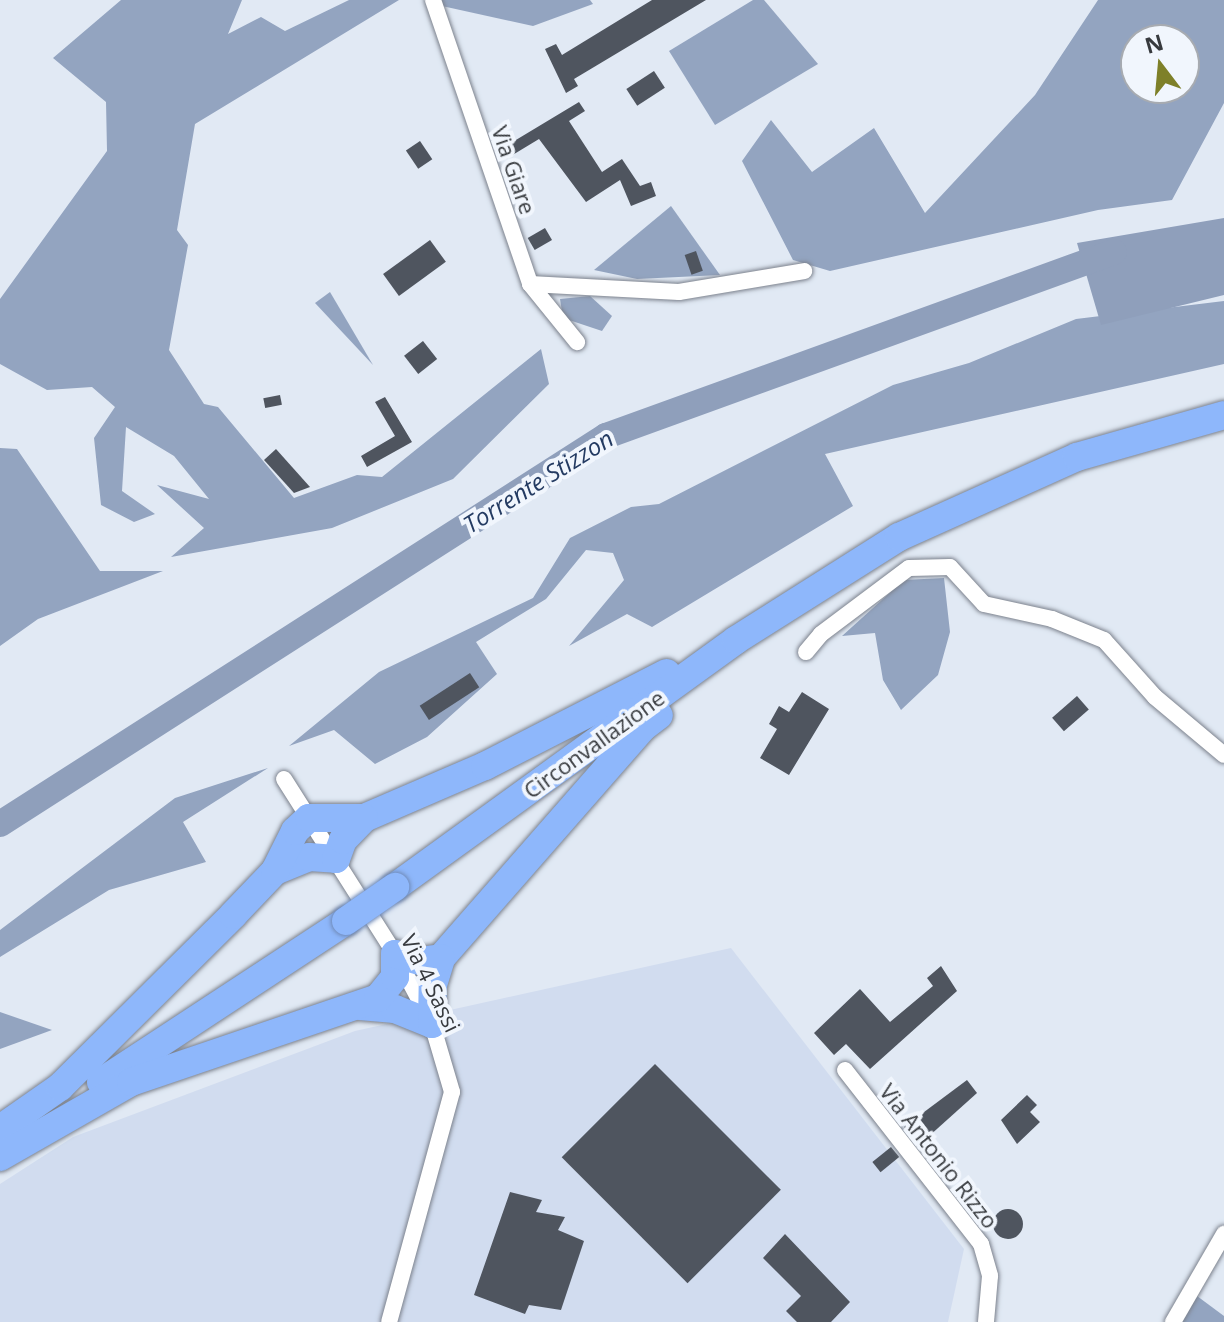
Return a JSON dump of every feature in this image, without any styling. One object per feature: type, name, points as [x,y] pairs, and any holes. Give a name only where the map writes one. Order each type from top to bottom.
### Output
[{"type":"highway","name":"Circonvallazione","points":[[0,1147],[346,921],[706,662],[899,537],[981,497],[1077,457],[1224,415]]},
{"type":"highway","points":[[275,871],[309,857],[336,859],[343,840],[364,818],[485,766],[687,663],[706,662],[697,686],[642,728],[441,958],[433,985],[432,1024],[395,1009],[360,1006]]},
{"type":"highway","points":[[0,1129],[60,1087],[275,871],[295,831],[309,818],[364,818]]},
{"type":"highway","points":[[0,1157],[131,1082],[360,1006],[388,989],[395,977],[395,954],[420,961],[441,958]]},
{"type":"street","name":"Via Giare","points":[[433,0],[530,284],[577,342]]},
{"type":"street","points":[[530,284],[679,292],[804,271]]},
{"type":"street","points":[[806,652],[821,634],[909,568],[950,567],[984,604],[1052,619],[1104,640],[1155,697],[1224,755]]},
{"type":"street","name":"Via 4 Sassi","points":[[284,779],[395,954],[432,1024],[452,1092],[389,1322]]},
{"type":"street","name":"Via Antonio Rizzo","points":[[845,1070],[981,1244],[990,1276],[986,1322]]},
{"type":"street","points":[[1173,1322],[1224,1234]]},
{"type":"shaded area","points":[[121,0],[242,0],[228,34],[261,17],[285,31],[349,0],[399,0],[195,124],[177,230],[188,245],[169,350],[204,404],[218,407],[294,498],[357,475],[382,477],[541,349],[549,384],[453,479],[332,528],[171,557],[204,528],[157,485],[209,499],[174,456],[126,427],[122,491],[155,514],[134,522],[101,505],[94,438],[115,407],[92,387],[47,390],[0,364],[0,299],[107,151],[106,102],[53,58]]},
{"type":"shaded area","points":[[440,0],[590,0],[593,4],[533,26],[442,6]]},
{"type":"shaded area","points":[[753,0],[764,0],[818,64],[715,125],[669,51]]},
{"type":"shaded area","points":[[1098,0],[1224,0],[1224,103],[1172,200],[1098,210],[830,271],[793,260],[742,161],[771,120],[812,172],[874,128],[925,213],[1035,95]]},
{"type":"shaded area","points":[[671,206],[720,275],[637,279],[594,270]]},
{"type":"shaded area","points":[[1224,218],[1224,295],[1101,325],[1077,243]]},
{"type":"shaded area","points":[[330,292],[373,365],[315,303]]},
{"type":"shaded area","points":[[590,296],[612,316],[602,331],[563,318],[560,299]]},
{"type":"shaded area","points":[[1224,301],[1224,364],[825,454],[853,506],[652,627],[627,614],[569,646],[624,580],[613,553],[586,550],[546,599],[476,642],[497,674],[427,737],[375,764],[334,730],[289,746],[379,672],[533,598],[570,538],[631,507],[659,504],[893,385],[969,363],[1076,319]]},
{"type":"shaded area","points":[[0,448],[17,449],[100,571],[163,571],[38,619],[0,646]]},
{"type":"shaded area","points":[[944,578],[950,632],[938,675],[901,710],[883,680],[875,633],[842,636],[904,580]]},
{"type":"shaded area","points":[[268,768],[183,822],[206,862],[109,890],[0,957],[0,930],[175,798]]},
{"type":"shaded area","points":[[731,948],[964,1249],[948,1322],[0,1322],[0,1184],[73,1137],[355,1031]]},
{"type":"shaded area","points":[[0,1012],[52,1030],[0,1049]]},
{"type":"shaded area","points":[[1197,1296],[1224,1316],[1224,1322],[1182,1322]]},
{"type":"building","points":[[652,0],[706,0],[574,79],[578,86],[566,93],[545,49],[556,44],[562,55]]},
{"type":"building","points":[[654,71],[665,88],[637,106],[626,89]]},
{"type":"building","points":[[579,102],[585,111],[569,121],[602,172],[622,159],[640,186],[651,182],[656,196],[631,206],[620,180],[586,202],[539,139],[506,159],[501,149]]},
{"type":"building","points":[[420,141],[432,159],[418,169],[406,151]]},
{"type":"building","points":[[545,228],[552,240],[535,250],[528,238]]},
{"type":"building","points":[[430,240],[446,262],[399,296],[383,274]]},
{"type":"building","points":[[696,251],[703,271],[691,275],[685,255]]},
{"type":"building","points":[[423,341],[437,359],[418,374],[404,356]]},
{"type":"building","points":[[280,395],[282,405],[265,408],[263,398]]},
{"type":"building","points":[[385,397],[412,442],[367,467],[361,456],[395,436],[375,402]]},
{"type":"building","points":[[276,449],[310,487],[294,493],[264,460]]},
{"type":"building","points":[[470,673],[479,687],[429,720],[420,706]]},
{"type":"building","points":[[802,692],[829,709],[789,775],[760,758],[777,729],[769,724],[779,706],[789,712]]},
{"type":"building","points":[[1077,696],[1089,710],[1064,731],[1052,718]]},
{"type":"building","points":[[941,966],[957,991],[870,1069],[846,1044],[834,1055],[814,1033],[860,989],[890,1022],[933,986],[927,978]]},
{"type":"building","points":[[655,1064],[781,1190],[688,1283],[562,1157]]},
{"type":"building","points":[[967,1080],[977,1093],[918,1146],[904,1127]]},
{"type":"building","points":[[1027,1095],[1037,1105],[1030,1112],[1040,1122],[1017,1144],[1001,1120]]},
{"type":"building","points":[[891,1147],[899,1157],[881,1172],[872,1162]]},
{"type":"building","points":[[510,1192],[542,1200],[536,1212],[565,1217],[558,1230],[584,1241],[561,1310],[529,1305],[525,1314],[474,1295]]},
{"type":"building","points":[[1008,1209],[1014,1210],[1022,1218],[1022,1230],[1014,1238],[1008,1239],[1002,1238],[994,1230],[993,1224],[994,1218],[1002,1210]]},
{"type":"building","points":[[785,1234],[850,1302],[831,1322],[797,1322],[786,1311],[801,1296],[763,1258]]},
{"type":"waterway","name":"Torrente Stizzon","points":[[0,824],[606,436],[1114,252]]}]
